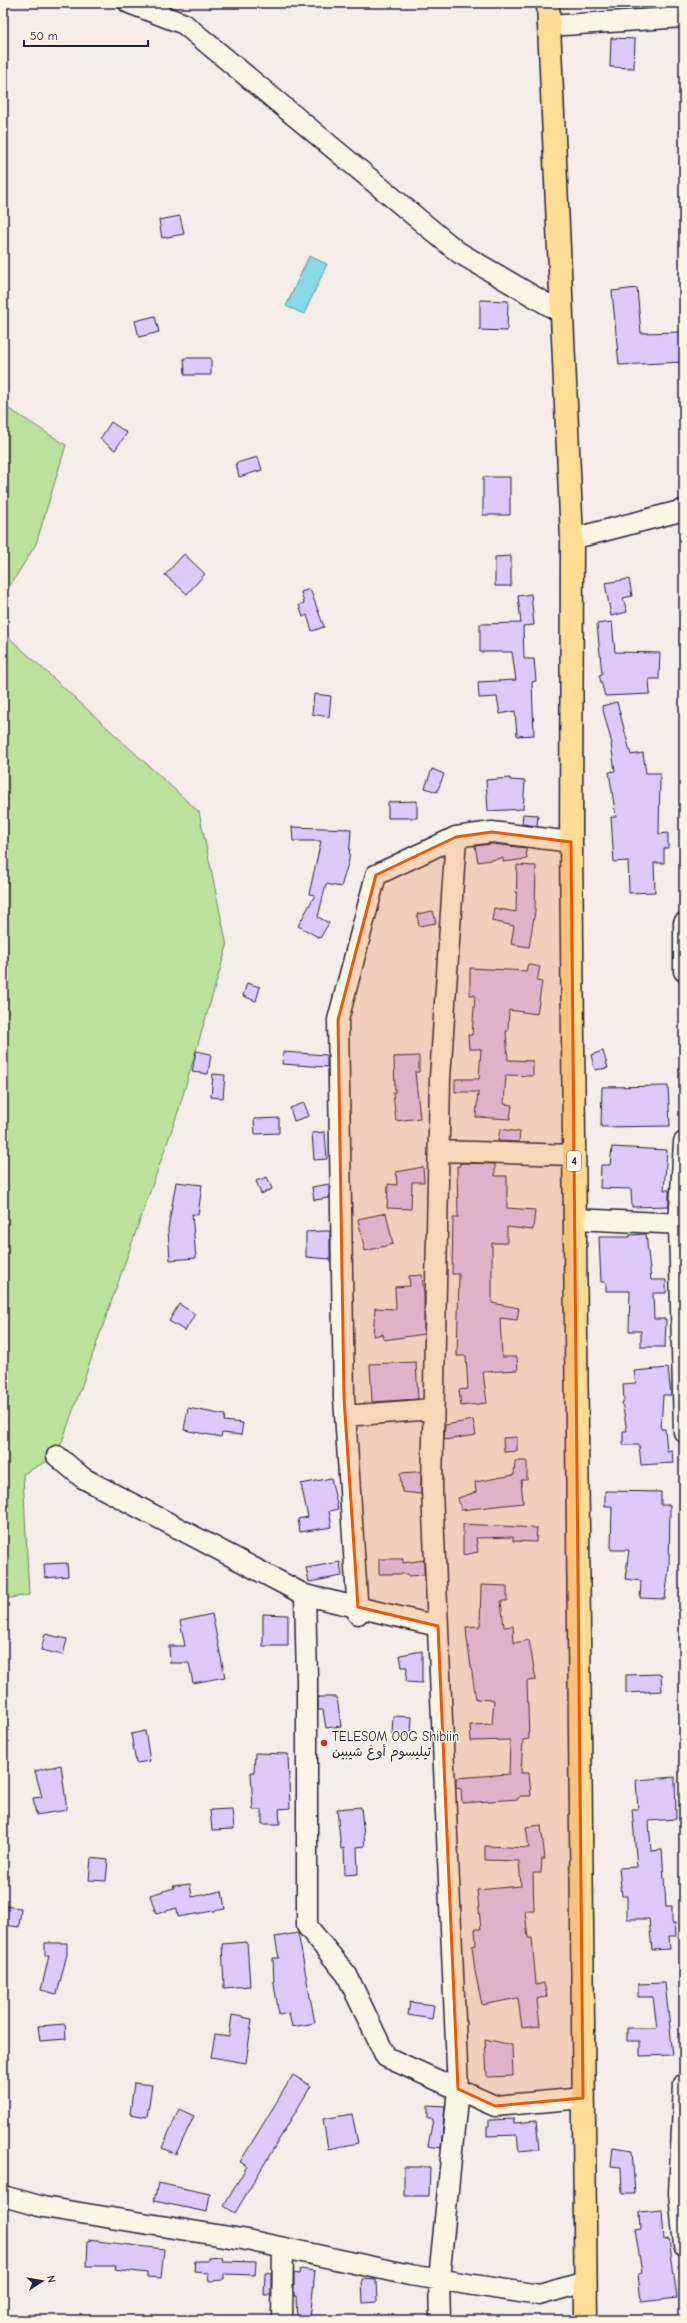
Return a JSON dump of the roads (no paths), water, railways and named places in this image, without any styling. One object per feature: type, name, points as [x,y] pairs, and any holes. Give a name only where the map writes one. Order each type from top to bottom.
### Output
[{"type":"highway","name":"4","points":[[548,3],[572,539],[574,1219],[586,2320]]},
{"type":"street","points":[[129,3],[184,24],[458,252],[562,313]]},
{"type":"street","points":[[549,26],[684,17]]},
{"type":"street","points":[[572,539],[684,510]]},
{"type":"street","points":[[358,1611],[346,1416],[340,1229],[338,1020],[376,875],[456,837],[492,832],[572,842]]},
{"type":"street","points":[[440,2320],[439,2279],[458,2089],[432,1490],[440,1078],[456,837]]},
{"type":"street","points":[[684,923],[684,971]]},
{"type":"street","points":[[684,1142],[681,1224],[684,1432]]},
{"type":"street","points":[[439,1151],[574,1155]]},
{"type":"street","points":[[574,1219],[681,1224]]},
{"type":"street","points":[[346,1416],[433,1410]]},
{"type":"street","points":[[57,1456],[82,1478],[305,1595],[358,1611],[438,1626]]},
{"type":"street","points":[[305,1595],[307,1679],[307,1926],[347,1975],[386,2056],[495,2106],[583,2098]]},
{"type":"street","points":[[684,2084],[680,2193],[684,2246]]},
{"type":"street","points":[[3,2196],[43,2207],[242,2239],[439,2279],[539,2295],[585,2282]]},
{"type":"street","points":[[282,2320],[283,2248]]},
{"type":"water","points":[[309,256],[327,264],[304,314],[286,306]]},
{"type":"place","name":"TELESOM OOG Shibiin تيليسوم أوغ شيبين","points":[[324,1743]]}]
